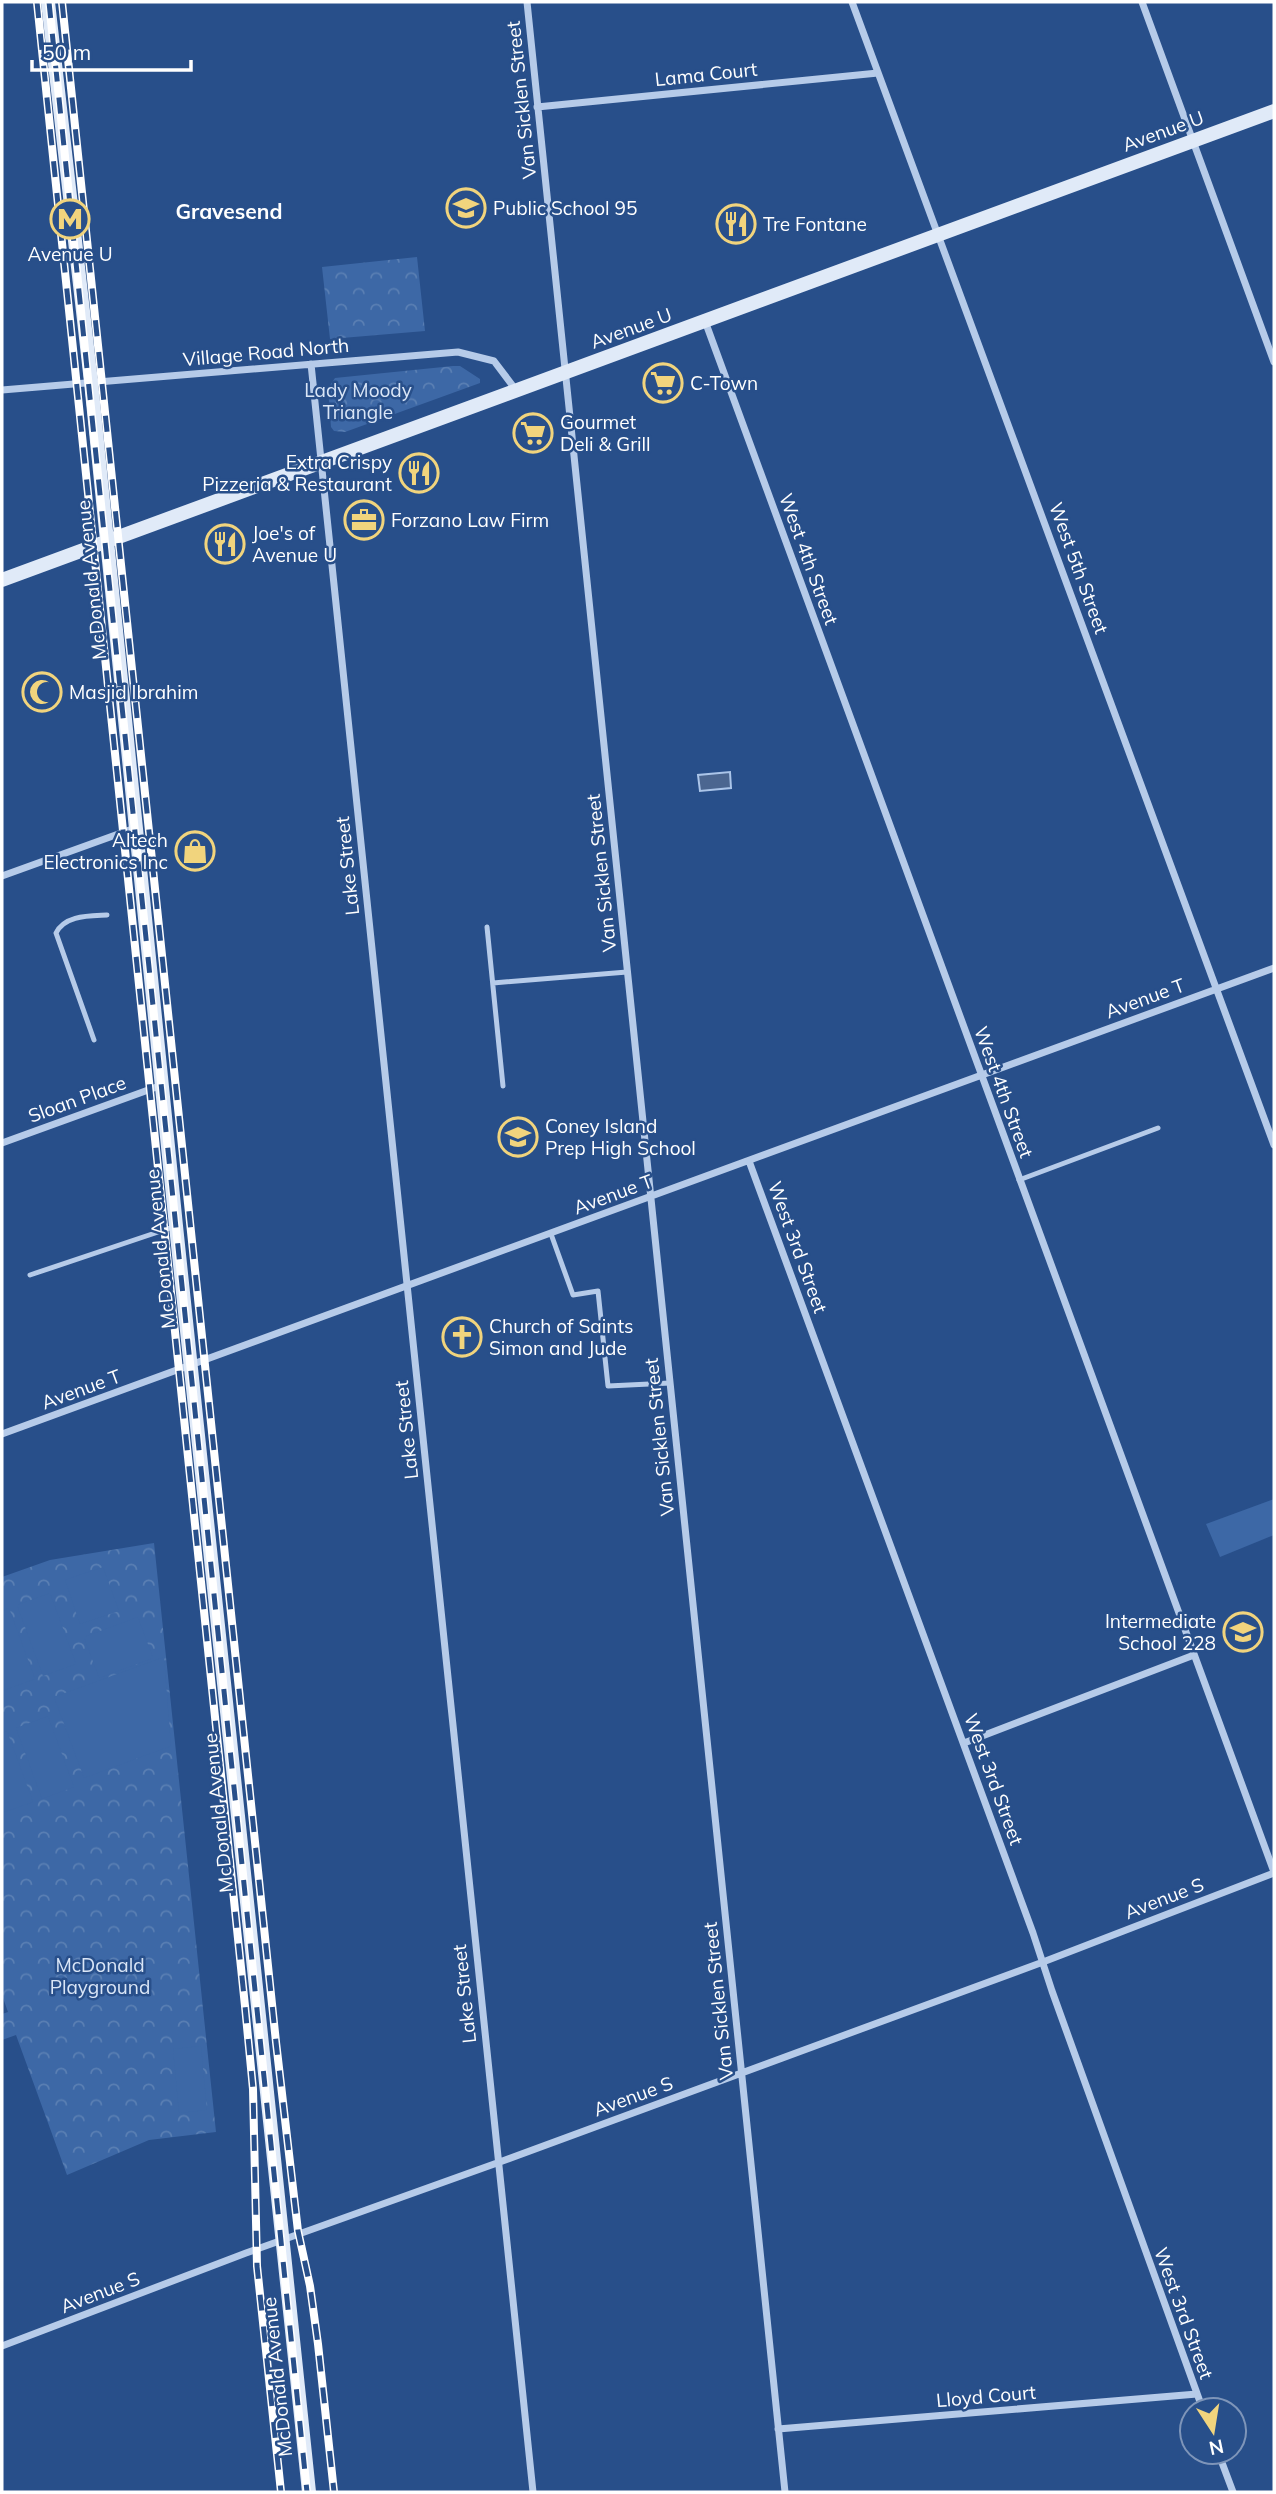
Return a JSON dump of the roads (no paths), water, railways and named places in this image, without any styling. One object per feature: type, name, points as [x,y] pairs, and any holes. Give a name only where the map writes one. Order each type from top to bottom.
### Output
[{"type":"main road","name":"McDonald Avenue","points":[[48,2],[91,382],[176,1226],[309,2492]]},
{"type":"main road","name":"Avenue U","points":[[2,580],[1274,111]]},
{"type":"street","name":"Van Sicklen Street","points":[[527,2],[785,2492]]},
{"type":"street","name":"West 5th Street","points":[[852,2],[1274,1145]]},
{"type":"street","points":[[1142,2],[1274,362]]},
{"type":"street","name":"Lama Court","points":[[537,107],[878,73]]},
{"type":"street","name":"West 4th Street","points":[[705,321],[1274,1873]]},
{"type":"street","name":"Village Road North","points":[[2,390],[458,352],[494,361],[516,391]]},
{"type":"street","name":"Lake Street","points":[[312,364],[533,2492]]},
{"type":"street","points":[[2,876],[135,828]]},
{"type":"street","name":"Avenue T","points":[[2,1434],[1274,968]]},
{"type":"street","name":"Sloan Place","points":[[2,1143],[162,1085]]},
{"type":"street","name":"West 3rd Street","points":[[749,1161],[964,1743],[1197,2394]]},
{"type":"street","points":[[964,1743],[1194,1655]]},
{"type":"street","name":"Avenue S","points":[[2,2346],[282,2239],[498,2163],[1043,1962],[1274,1873]]},
{"type":"street","name":"Lloyd Court","points":[[778,2429],[1197,2394]]},
{"type":"street","points":[[1223,2466],[1233,2492]]},
{"type":"lane","points":[[94,1040],[56,933],[61,924],[72,919],[107,915]]},
{"type":"lane","points":[[487,927],[503,1086]]},
{"type":"lane","points":[[493,983],[627,972]]},
{"type":"lane","points":[[1019,1180],[1158,1128]]},
{"type":"lane","points":[[30,1275],[176,1226]]},
{"type":"lane","points":[[551,1234],[573,1295],[598,1291],[608,1386],[670,1383]]},
{"type":"railway","points":[[37,2],[245,2006],[253,2089],[257,2266],[281,2492]]},
{"type":"railway","points":[[49,2],[307,2492]]},
{"type":"railway","points":[[62,2],[276,2042],[298,2231],[310,2286],[318,2344],[334,2492]]},
{"type":"place","name":"Public School 95","points":[[466,208]]},
{"type":"place","name":"Avenue U","points":[[70,219]]},
{"type":"place","name":"Tre Fontane","points":[[736,224]]},
{"type":"place","name":"C-Town","points":[[663,383]]},
{"type":"place","name":"Gourmet Deli & Grill","points":[[533,433]]},
{"type":"place","name":"Extra Crispy Pizzeria & Restaurant","points":[[419,473]]},
{"type":"place","name":"Forzano Law Firm","points":[[364,520]]},
{"type":"place","name":"Joe's of Avenue U","points":[[225,544]]},
{"type":"place","name":"Masjid Ibrahim","points":[[42,692]]},
{"type":"place","name":"Altech Electronics Inc","points":[[195,851]]},
{"type":"place","name":"Coney Island Prep High School","points":[[518,1137]]},
{"type":"place","name":"Church of Saints Simon and Jude","points":[[462,1337]]},
{"type":"place","name":"Intermediate School 228","points":[[1243,1632]]},
{"type":"district","name":"Gravesend","points":[[229,211]]},
{"type":"park label","name":"Lady Moody Triangle","points":[[358,401]]},
{"type":"park label","name":"McDonald Playground","points":[[100,1976]]}]
